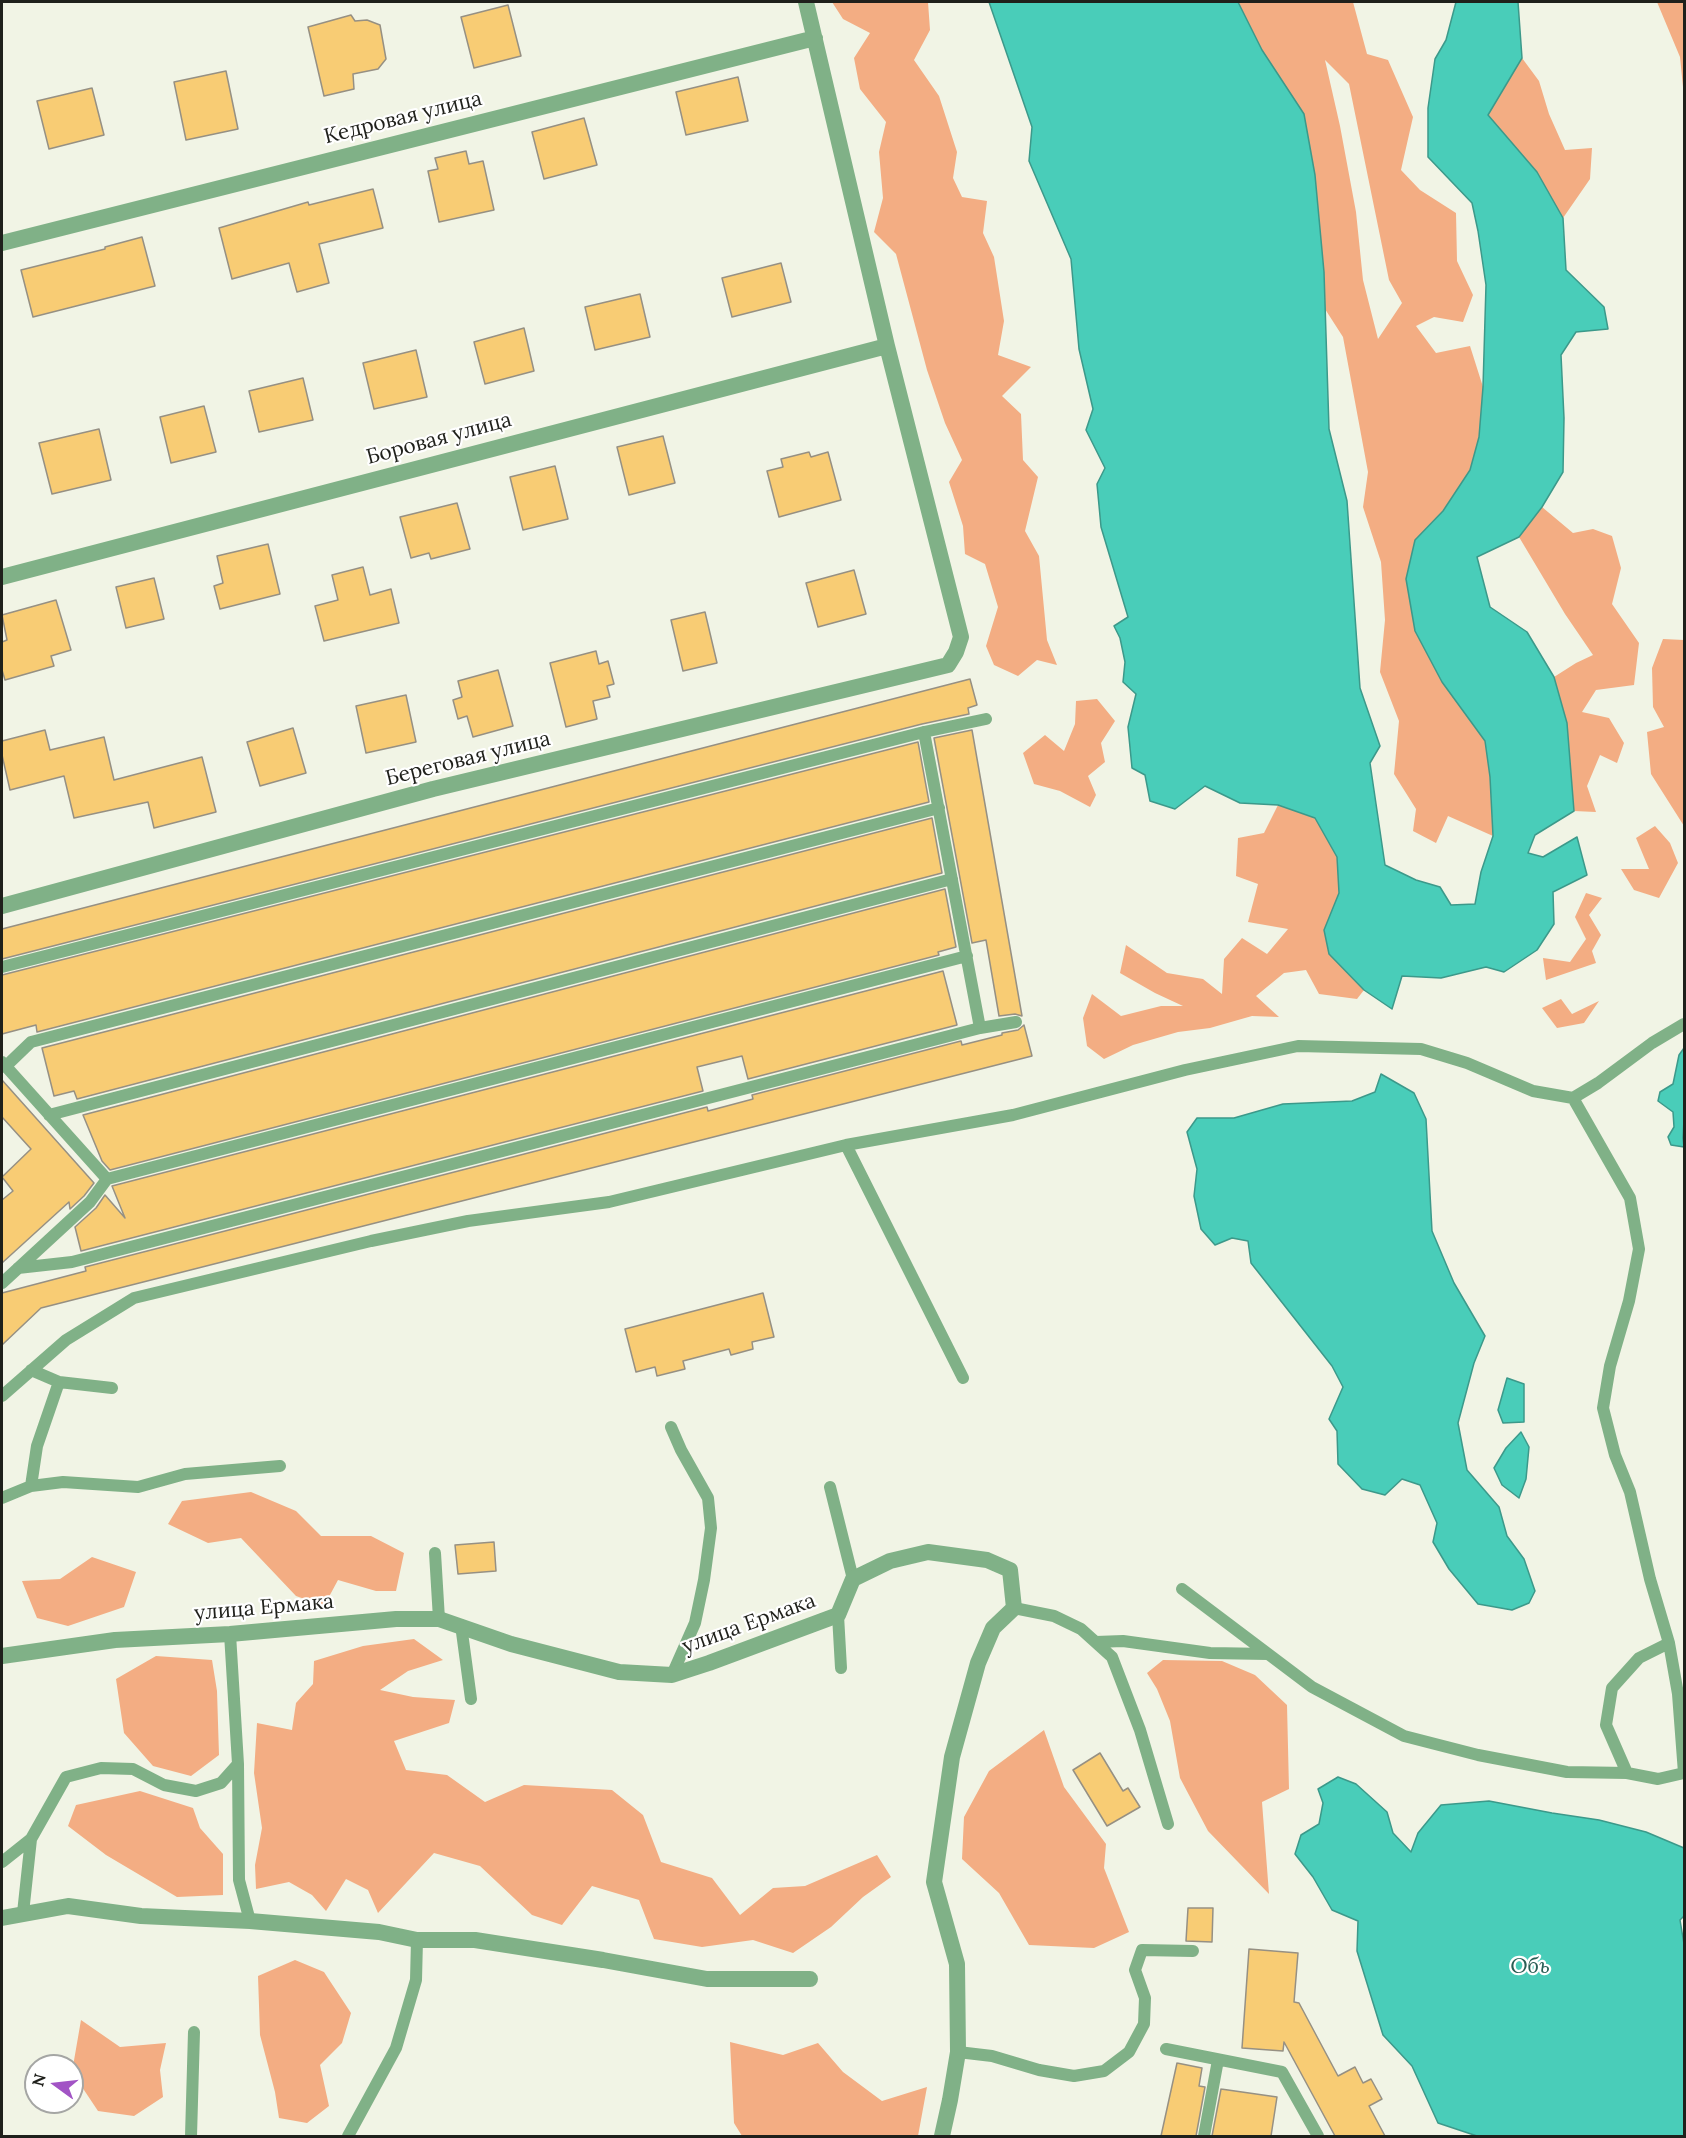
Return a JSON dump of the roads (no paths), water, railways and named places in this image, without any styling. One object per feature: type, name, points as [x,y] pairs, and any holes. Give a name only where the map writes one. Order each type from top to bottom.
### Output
[{"type":"street","points":[[806,2],[887,346]]},
{"type":"street","name":"Кедровая улица","points":[[2,243],[815,38]]},
{"type":"street","name":"Боровая улица","points":[[2,577],[887,346]]},
{"type":"street","name":"Береговая улица","points":[[2,906],[433,789],[948,665],[962,637],[887,346]]},
{"type":"street","points":[[853,1579],[890,1561],[928,1552],[987,1560],[1010,1570],[1014,1608],[993,1628],[978,1663],[952,1757],[934,1882],[957,1964],[958,2052],[942,2136]]},
{"type":"street","name":"улица Ермака","points":[[2,1656],[115,1640],[230,1634],[396,1619],[439,1619],[511,1644],[619,1672],[672,1675],[709,1664],[838,1616],[853,1579]]},
{"type":"street","points":[[2,1918],[68,1905],[141,1916],[250,1921],[379,1932],[417,1940],[475,1940],[707,1979],[810,1978]]},
{"type":"lane","points":[[2,967],[924,732],[986,719]]},
{"type":"lane","points":[[924,732],[980,1028]]},
{"type":"lane","points":[[107,1179],[3,1065],[31,1042],[939,808]]},
{"type":"lane","points":[[49,1114],[952,879]]},
{"type":"lane","points":[[2,1283],[90,1202],[107,1179],[967,956]]},
{"type":"lane","points":[[18,1268],[72,1262],[980,1028],[1017,1022]]},
{"type":"lane","points":[[2,1396],[66,1340],[134,1298],[372,1240],[457,1223],[609,1202],[846,1145],[1013,1114],[1185,1070],[1298,1046],[1421,1049],[1467,1063],[1533,1091],[1573,1098],[1598,1083],[1652,1043],[1684,1024]]},
{"type":"lane","points":[[1182,1589],[1312,1687],[1404,1736],[1478,1755],[1567,1772],[1627,1773],[1658,1779],[1684,1773],[1678,1694],[1669,1643],[1650,1579],[1630,1492],[1615,1455],[1603,1408],[1610,1366],[1629,1301],[1639,1249],[1630,1198],[1573,1098]]},
{"type":"lane","points":[[846,1145],[963,1378]]},
{"type":"lane","points":[[31,1370],[59,1382],[112,1388]]},
{"type":"lane","points":[[31,1486],[37,1446],[59,1382]]},
{"type":"lane","points":[[671,1427],[708,1498],[711,1528],[696,1623],[672,1675]]},
{"type":"lane","points":[[2,1498],[31,1486],[63,1482],[138,1487],[185,1474],[280,1466]]},
{"type":"lane","points":[[830,1487],[853,1579]]},
{"type":"lane","points":[[435,1553],[439,1619]]},
{"type":"lane","points":[[1014,1608],[1054,1616],[1082,1629],[1112,1658],[1140,1730],[1168,1824]]},
{"type":"lane","points":[[838,1616],[841,1668]]},
{"type":"lane","points":[[461,1625],[471,1699]]},
{"type":"lane","points":[[230,1634],[238,1764],[240,1880],[250,1921]]},
{"type":"lane","points":[[1096,1642],[1123,1641],[1210,1653],[1268,1654]]},
{"type":"lane","points":[[1627,1773],[1606,1725],[1612,1688],[1639,1658],[1669,1643]]},
{"type":"lane","points":[[2,1862],[31,1839],[66,1777],[100,1768],[133,1769],[164,1785],[196,1791],[221,1783],[238,1764]]},
{"type":"lane","points":[[23,1913],[31,1839]]},
{"type":"lane","points":[[348,2136],[396,2048],[416,1980],[417,1940]]},
{"type":"lane","points":[[958,2052],[992,2056],[1039,2070],[1074,2076],[1104,2071],[1129,2052],[1143,2024],[1145,1998],[1135,1970],[1142,1950],[1193,1951]]},
{"type":"lane","points":[[191,2136],[194,2032]]},
{"type":"lane","points":[[1166,2049],[1282,2072],[1318,2136]]},
{"type":"lane","points":[[1204,2136],[1218,2060]]},
{"type":"water","points":[[989,2],[1238,2],[1262,50],[1304,114],[1315,175],[1324,272],[1329,429],[1347,501],[1360,688],[1380,746],[1370,763],[1385,865],[1416,880],[1440,887],[1451,905],[1475,904],[1481,872],[1493,836],[1490,777],[1485,741],[1442,682],[1415,631],[1406,579],[1415,540],[1443,511],[1470,470],[1479,437],[1486,285],[1472,203],[1428,157],[1428,108],[1435,59],[1446,40],[1456,2],[1518,2],[1522,58],[1488,115],[1537,172],[1563,218],[1566,270],[1604,307],[1608,329],[1576,332],[1561,355],[1564,418],[1563,472],[1542,507],[1519,537],[1477,557],[1490,607],[1527,632],[1554,677],[1567,723],[1574,811],[1535,835],[1528,853],[1543,857],[1577,837],[1587,875],[1553,892],[1554,924],[1537,950],[1504,972],[1486,967],[1441,978],[1402,976],[1392,1009],[1364,990],[1329,954],[1324,930],[1339,893],[1337,857],[1315,818],[1278,805],[1240,803],[1205,786],[1175,809],[1150,801],[1145,775],[1132,768],[1128,727],[1136,694],[1123,682],[1125,662],[1120,638],[1114,626],[1128,617],[1101,527],[1097,484],[1105,468],[1086,430],[1093,409],[1079,349],[1071,259],[1029,161],[1032,127]]},
{"type":"water","points":[[1684,1048],[1684,1147],[1671,1145],[1668,1137],[1674,1127],[1673,1112],[1658,1101],[1660,1092],[1673,1084],[1679,1055]]},
{"type":"water","points":[[1381,1074],[1414,1093],[1426,1119],[1432,1231],[1454,1283],[1485,1336],[1474,1363],[1458,1423],[1467,1470],[1499,1507],[1507,1536],[1524,1559],[1535,1591],[1529,1603],[1512,1610],[1478,1604],[1449,1569],[1433,1542],[1437,1523],[1420,1485],[1402,1479],[1385,1495],[1362,1489],[1338,1464],[1337,1431],[1329,1419],[1343,1387],[1332,1366],[1251,1263],[1248,1241],[1232,1238],[1215,1245],[1201,1229],[1194,1196],[1197,1169],[1187,1132],[1197,1118],[1234,1118],[1283,1104],[1352,1101],[1375,1092]]},
{"type":"water","points":[[1507,1378],[1524,1384],[1524,1422],[1503,1423],[1498,1410]]},
{"type":"water","points":[[1521,1432],[1529,1447],[1526,1479],[1519,1498],[1502,1485],[1494,1468],[1506,1448]]},
{"type":"water","name":"Обь","points":[[1338,1777],[1356,1784],[1387,1812],[1393,1833],[1411,1852],[1418,1833],[1441,1805],[1489,1801],[1599,1820],[1646,1832],[1684,1848],[1684,1916],[1680,1920],[1684,1944],[1684,2136],[1477,2136],[1438,2123],[1412,2066],[1383,2035],[1357,1951],[1358,1921],[1332,1910],[1313,1877],[1295,1854],[1301,1835],[1319,1824],[1323,1803],[1318,1789]]}]
